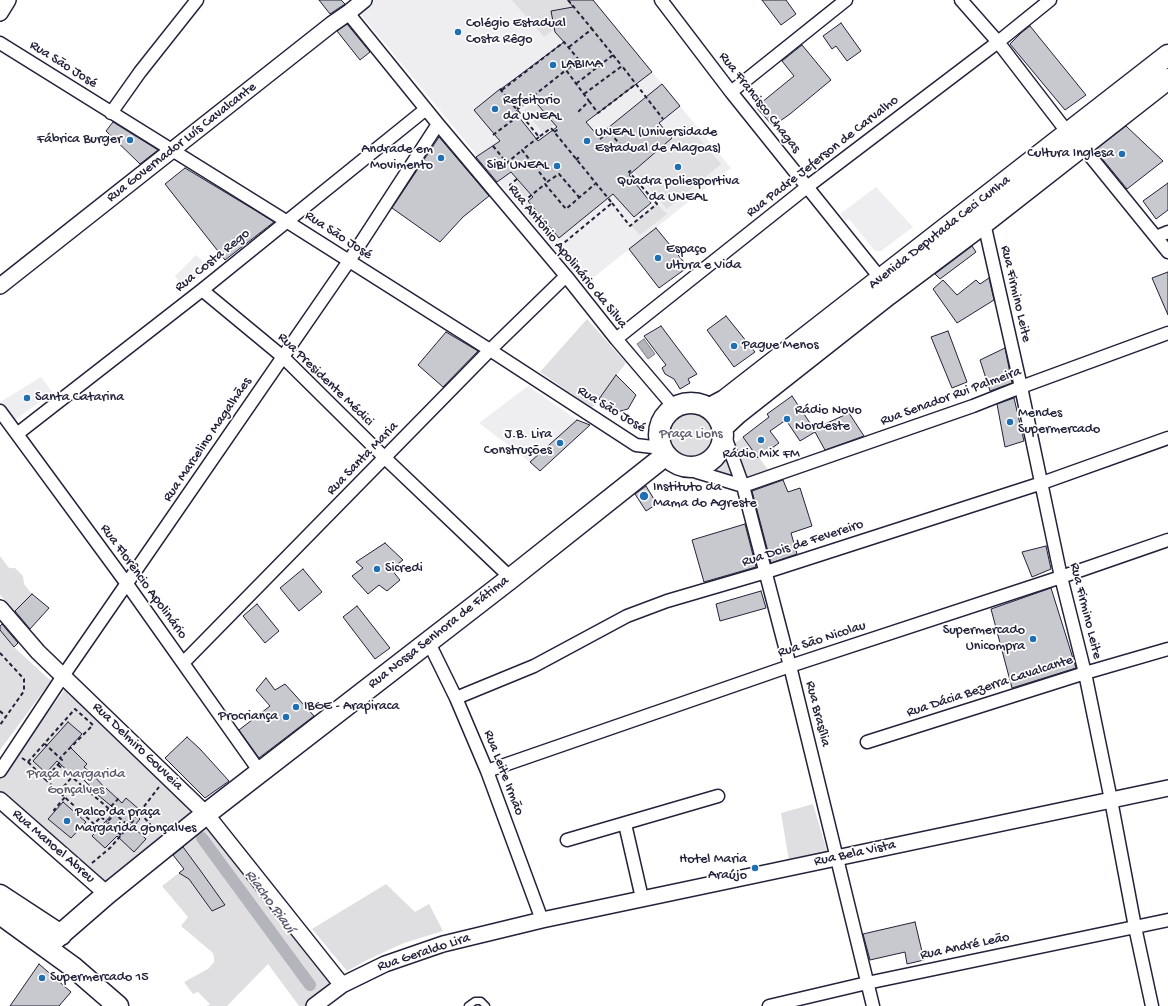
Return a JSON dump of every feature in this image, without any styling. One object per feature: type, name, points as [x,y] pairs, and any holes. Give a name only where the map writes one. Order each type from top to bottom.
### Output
[{"type":"main road","name":"Avenida Deputada Ceci Cunha","points":[[723,429],[737,414],[888,295],[984,223],[1168,55]]},
{"type":"main road","name":"Avenida Deputada Ceci Cunha","points":[[710,408],[725,400],[968,211],[1168,79]]},
{"type":"main road","points":[[686,402],[699,403],[710,408],[720,420],[723,429],[722,444],[716,455],[706,463],[694,467],[669,456],[658,430],[661,421],[674,407],[686,402]]},
{"type":"main road","name":"Rua Nossa Senhora de Fátima","points":[[46,947],[107,894],[206,814],[669,456]]},
{"type":"main road","points":[[0,895],[61,935]]},
{"type":"main road","points":[[0,914],[73,967],[118,1006]]},
{"type":"street","points":[[0,13],[8,0]]},
{"type":"street","points":[[111,113],[140,72],[197,0]]},
{"type":"street","name":"Rua Governador Luís Cavalcante","points":[[0,286],[364,0]]},
{"type":"street","name":"Rua Francisco Chagas","points":[[661,0],[731,92],[881,279]]},
{"type":"street","points":[[731,92],[846,0]]},
{"type":"street","points":[[961,0],[998,42],[1075,140],[1168,252]]},
{"type":"street","name":"Rua Padre Jeferson de Carvalho","points":[[616,339],[807,187],[998,42],[1050,0]]},
{"type":"street","name":"Rua Antônio Apolinário da Silva","points":[[348,13],[438,124],[674,407]]},
{"type":"street","name":"Rua São José","points":[[0,43],[286,221],[490,350],[636,445],[669,456],[697,472],[743,486]]},
{"type":"street","name":"Rua Costa Rego","points":[[17,434],[202,290],[426,109]]},
{"type":"street","name":"Rua Marcelino Magalhães","points":[[0,771],[63,676],[349,261],[438,124]]},
{"type":"street","points":[[968,211],[984,223]]},
{"type":"street","name":"Rua Firmino Leite","points":[[984,223],[1042,483],[1061,577],[1085,673],[1152,1006]]},
{"type":"street","points":[[1156,237],[1168,232]]},
{"type":"street","name":"Rua Santa Maria","points":[[183,663],[490,350],[566,276]]},
{"type":"street","name":"Rua Presidente Médici","points":[[202,290],[283,357],[385,458],[511,578]]},
{"type":"street","name":"Rua Senador Rui Palmeira","points":[[743,486],[973,406],[1168,332]]},
{"type":"street","name":"Rua Florêncio Apolinário","points":[[0,411],[127,584],[260,772]]},
{"type":"street","name":"Rua Brasília","points":[[723,429],[743,486],[766,572],[873,1006]]},
{"type":"street","name":"Rua Dois de Fevereiro","points":[[456,698],[534,666],[627,616],[1042,483],[1168,438]]},
{"type":"street","points":[[636,445],[652,455],[649,470]]},
{"type":"street","name":"Rua São Nicolau","points":[[487,771],[790,666],[1061,577],[1168,540]]},
{"type":"street","name":"Rua Delmiro Gouveia","points":[[0,608],[38,652],[206,814],[342,985]]},
{"type":"street","name":"Rua Leite Irmão","points":[[428,641],[456,698],[487,771],[542,920]]},
{"type":"street","name":"Rua Dácia Bezerra Cavalcante","points":[[867,742],[1085,673],[1168,649]]},
{"type":"street","name":"Rua Bela Vista","points":[[542,920],[1168,788]]},
{"type":"street","points":[[567,840],[718,796]]},
{"type":"street","name":"Rua Manoel Abreu","points":[[0,800],[107,894]]},
{"type":"street","points":[[625,824],[642,898]]},
{"type":"street","name":"Rua Geraldo Lira","points":[[314,1006],[342,985],[385,964],[443,944],[542,920]]},
{"type":"street","name":"Rua André Leão","points":[[769,1006],[867,983],[1168,920]]},
{"type":"lane","points":[[468,1006],[475,1001],[481,1001],[486,1006]]},
{"type":"path","points":[[568,0],[663,119]]},
{"type":"path","points":[[568,47],[592,30]]},
{"type":"path","points":[[517,109],[579,60],[564,42],[501,89],[539,137]]},
{"type":"path","points":[[577,83],[613,55]]},
{"type":"path","points":[[584,94],[622,66]]},
{"type":"path","points":[[566,70],[598,113],[636,84]]},
{"type":"path","points":[[578,112],[589,101]]},
{"type":"path","points":[[493,136],[521,114]]},
{"type":"path","points":[[493,146],[507,163],[551,128],[630,226],[657,204],[629,172],[633,169]]},
{"type":"path","points":[[554,132],[558,129]]},
{"type":"path","points":[[600,139],[608,131],[620,144]]},
{"type":"path","points":[[522,150],[566,209],[595,184]]},
{"type":"path","points":[[576,160],[581,155]]},
{"type":"path","points":[[523,202],[559,174],[579,197]]},
{"type":"path","points":[[517,179],[510,185],[559,247],[572,261]]},
{"type":"path","points":[[559,247],[612,203]]},
{"type":"path","points":[[0,653],[24,679],[24,691],[0,725]]},
{"type":"path","points":[[28,762],[76,709],[93,725],[60,758],[62,760],[45,779]]},
{"type":"path","points":[[0,711],[6,717]]},
{"type":"path","points":[[44,744],[60,758]]},
{"type":"path","points":[[14,750],[94,824],[120,797]]},
{"type":"path","points":[[58,764],[72,778],[129,826]]},
{"type":"path","points":[[59,792],[72,778]]},
{"type":"path","points":[[91,864],[110,848],[140,814],[159,788]]},
{"type":"path","points":[[55,811],[54,810],[65,797]]},
{"type":"path","points":[[107,822],[115,814]]},
{"type":"path","points":[[140,814],[161,836]]},
{"type":"path","points":[[101,817],[121,835]]},
{"type":"shaded area","name":"UNEAL (Universidade Estadual de Alagoas)","points":[[371,0],[593,0],[731,168],[584,285],[358,11]]},
{"type":"shaded area","points":[[876,187],[913,227],[881,251],[875,251],[849,219],[846,221],[840,214]]},
{"type":"shaded area","points":[[196,255],[211,268],[185,289],[175,276]]},
{"type":"shaded area","points":[[644,339],[655,354],[648,359],[637,344]]},
{"type":"shaded area","name":"Santa Catarina","points":[[41,377],[53,393],[13,421],[0,402]]},
{"type":"shaded area","points":[[528,386],[577,420],[530,462],[479,423]]},
{"type":"green space","points":[[512,0],[568,0],[580,15],[556,33],[553,30],[544,37]]},
{"type":"green space","name":"Praça Lions","points":[[1168,55],[1168,79],[723,427],[730,447],[743,437],[773,476],[743,486],[671,461],[661,448],[658,430],[661,421],[674,407],[686,402],[699,403],[710,408]]},
{"type":"green space","points":[[535,102],[554,124],[544,134],[524,110]]},
{"type":"green space","name":"Quadra poliesportiva da UNEAL","points":[[688,125],[721,164],[667,209],[634,171]]},
{"type":"green space","points":[[518,181],[529,194],[524,199],[513,185]]},
{"type":"green space","points":[[657,204],[667,214],[640,235],[631,225]]},
{"type":"green space","points":[[587,319],[626,363],[592,408],[540,372]]},
{"type":"green space","points":[[0,556],[9,568],[15,568],[23,576],[24,584],[32,594],[15,611],[0,595]]},
{"type":"green space","points":[[0,630],[14,647],[51,681],[0,750]]},
{"type":"green space","name":"Praça Margarida Gonçalves","points":[[66,688],[200,815],[98,890],[0,799],[0,776]]},
{"type":"green space","points":[[813,804],[828,855],[789,861],[781,813]]},
{"type":"green space","points":[[206,814],[342,985],[314,1006],[299,1006],[268,964],[227,1006],[207,1006],[210,1004],[198,992],[193,994],[184,982],[208,969],[214,962],[213,953],[181,926],[188,917],[162,886],[179,873],[189,879],[211,911],[225,905],[177,838]]},
{"type":"green space","points":[[386,884],[415,912],[429,904],[443,931],[404,943],[347,971],[312,929]]},
{"type":"building","points":[[319,0],[341,0],[345,4],[330,14]]},
{"type":"building","points":[[568,0],[593,0],[652,72],[586,122],[598,136],[662,84],[680,106],[659,123],[672,138],[629,175],[651,203],[634,217],[613,194],[559,238],[528,201],[533,197],[511,172],[497,182],[476,157],[500,141],[474,110],[564,42],[555,32],[551,11],[573,7]],"holes":[[[532,98],[557,127],[538,141],[515,112]]]},
{"type":"building","points":[[762,0],[786,0],[796,14],[781,25]]},
{"type":"building","points":[[841,23],[861,51],[847,61],[836,46],[832,49],[823,36]]},
{"type":"building","points":[[347,24],[370,52],[360,60],[337,31]]},
{"type":"building","points":[[1030,26],[1086,95],[1065,110],[1010,44]]},
{"type":"building","points":[[802,45],[831,80],[773,126],[756,107],[794,76],[782,61]]},
{"type":"building","name":"Fábrica Burger","points":[[113,122],[158,150],[140,164],[106,131]]},
{"type":"building","name":"Cultura Inglesa","points":[[1126,126],[1163,161],[1127,189],[1095,150]]},
{"type":"building","name":"Andrade em Movimento","points":[[439,137],[489,196],[463,217],[440,242],[392,208]]},
{"type":"building","points":[[185,168],[274,222],[225,260],[165,184]]},
{"type":"building","points":[[1168,183],[1168,210],[1156,219],[1143,201]]},
{"type":"building","name":"Espaço ultura e Vida","points":[[656,228],[688,267],[659,288],[629,249]]},
{"type":"building","points":[[972,246],[976,252],[940,279],[935,274]]},
{"type":"building","points":[[1168,272],[1168,315],[1152,278]]},
{"type":"building","points":[[989,278],[994,300],[957,323],[933,289],[943,280],[957,295],[976,280],[980,284]]},
{"type":"building","name":"Pague Menos","points":[[726,316],[755,352],[734,367],[707,330]]},
{"type":"building","points":[[661,326],[697,374],[688,379],[690,383],[680,389],[674,379],[665,374],[662,368],[666,365],[644,336]]},
{"type":"building","points":[[948,331],[967,382],[952,388],[931,337]]},
{"type":"building","points":[[446,332],[478,351],[443,387],[418,365]]},
{"type":"building","points":[[1005,348],[1012,383],[990,391],[980,360]]},
{"type":"building","points":[[616,375],[636,395],[628,409],[617,412],[599,399]]},
{"type":"building","points":[[792,396],[814,429],[849,413],[864,436],[825,450],[815,432],[800,441],[786,420],[770,431],[779,443],[758,458],[743,437],[769,417],[767,414]]},
{"type":"building","name":"Mendes Supermercado","points":[[1014,398],[1024,441],[1005,447],[997,404]]},
{"type":"building","name":"J.B. Lira Construções","points":[[577,420],[590,425],[540,471],[530,462]]},
{"type":"building","points":[[783,480],[788,492],[800,488],[812,526],[791,533],[797,554],[771,563],[752,491]]},
{"type":"building","name":"Instituto da Mama do Agreste","points":[[646,486],[657,504],[646,511],[635,494]]},
{"type":"building","points":[[745,524],[756,567],[704,582],[692,540]]},
{"type":"building","name":"Sicredi","points":[[385,543],[403,560],[391,569],[400,580],[387,591],[379,585],[368,594],[352,576],[363,568],[356,562]]},
{"type":"building","points":[[1046,546],[1051,569],[1032,577],[1022,552]]},
{"type":"building","points":[[303,569],[322,592],[299,611],[280,588]]},
{"type":"building","name":"Supermercado Unicompra","points":[[1051,588],[1076,668],[1012,688],[991,609]]},
{"type":"building","points":[[761,591],[766,608],[720,621],[716,604]]},
{"type":"building","points":[[32,594],[49,608],[30,629],[15,611]]},
{"type":"building","points":[[257,604],[279,631],[265,643],[243,616]]},
{"type":"building","points":[[357,606],[390,648],[375,659],[343,617]]},
{"type":"building","points":[[2,624],[18,643],[14,647],[0,630],[0,626]]},
{"type":"building","points":[[266,678],[275,690],[285,684],[314,716],[259,758],[239,730],[270,706],[256,690]]},
{"type":"building","points":[[68,722],[82,734],[70,747],[87,764],[84,767],[122,803],[126,798],[140,810],[136,815],[140,819],[135,825],[130,821],[129,823],[146,839],[134,852],[117,836],[105,848],[92,836],[116,810],[98,795],[86,782],[77,774],[74,777],[57,761],[46,773],[33,761]]},
{"type":"building","points":[[187,737],[229,781],[205,798],[165,758]]},
{"type":"building","name":"Palco da praça Margarida gonçalves","points":[[63,802],[86,822],[71,838],[48,819]]},
{"type":"building","points":[[183,847],[225,905],[212,911],[189,879],[179,873],[184,869],[173,855]]},
{"type":"building","points":[[915,922],[924,960],[907,964],[905,952],[870,960],[863,934]]},
{"type":"building","name":"Supermercado 15","points":[[39,964],[71,992],[59,1006],[10,1006]]},
{"type":"waterway","name":"Riacho Piauí","points":[[202,838],[310,985]]},
{"type":"place","name":"Colégio Estadual Costa Rêgo","points":[[458,32]]},
{"type":"place","name":"LABIMA","points":[[553,65]]},
{"type":"place","name":"Refeitorio da UNEAL","points":[[495,109]]},
{"type":"place","name":"Fábrica Burger","points":[[130,140]]},
{"type":"place","name":"UNEAL (Universidade Estadual de Alagoas)","points":[[587,141]]},
{"type":"place","name":"Cultura Inglesa","points":[[1122,154]]},
{"type":"place","name":"Andrade em Movimento","points":[[441,158]]},
{"type":"place","name":"SiBi UNEAL","points":[[557,166]]},
{"type":"place","name":"Quadra poliesportiva da UNEAL","points":[[678,167]]},
{"type":"place","name":"Espaço ultura e Vida","points":[[658,258]]},
{"type":"place","name":"Pague Menos","points":[[734,346]]},
{"type":"place","name":"Santa Catarina","points":[[27,398]]},
{"type":"place","name":"Rádio Novo Nordeste","points":[[787,419]]},
{"type":"place","name":"Mendes Supermercado","points":[[1010,422]]},
{"type":"place","name":"Rádio Mix FM","points":[[761,440]]},
{"type":"place","name":"J.B. Lira Construções","points":[[560,443]]},
{"type":"place","name":"Instituto da Mama do Agreste","points":[[644,496]]},
{"type":"place","name":"Sicredi","points":[[377,569]]},
{"type":"place","name":"Supermercado Unicompra","points":[[1033,639]]},
{"type":"place","name":"IBGE - Arapiraca","points":[[296,707]]},
{"type":"place","name":"Procriança","points":[[286,717]]},
{"type":"place","name":"Palco da praça Margarida gonçalves","points":[[67,821]]},
{"type":"place","name":"Hotel Maria Araújo","points":[[755,868]]},
{"type":"place","name":"Supermercado 15","points":[[42,978]]}]
